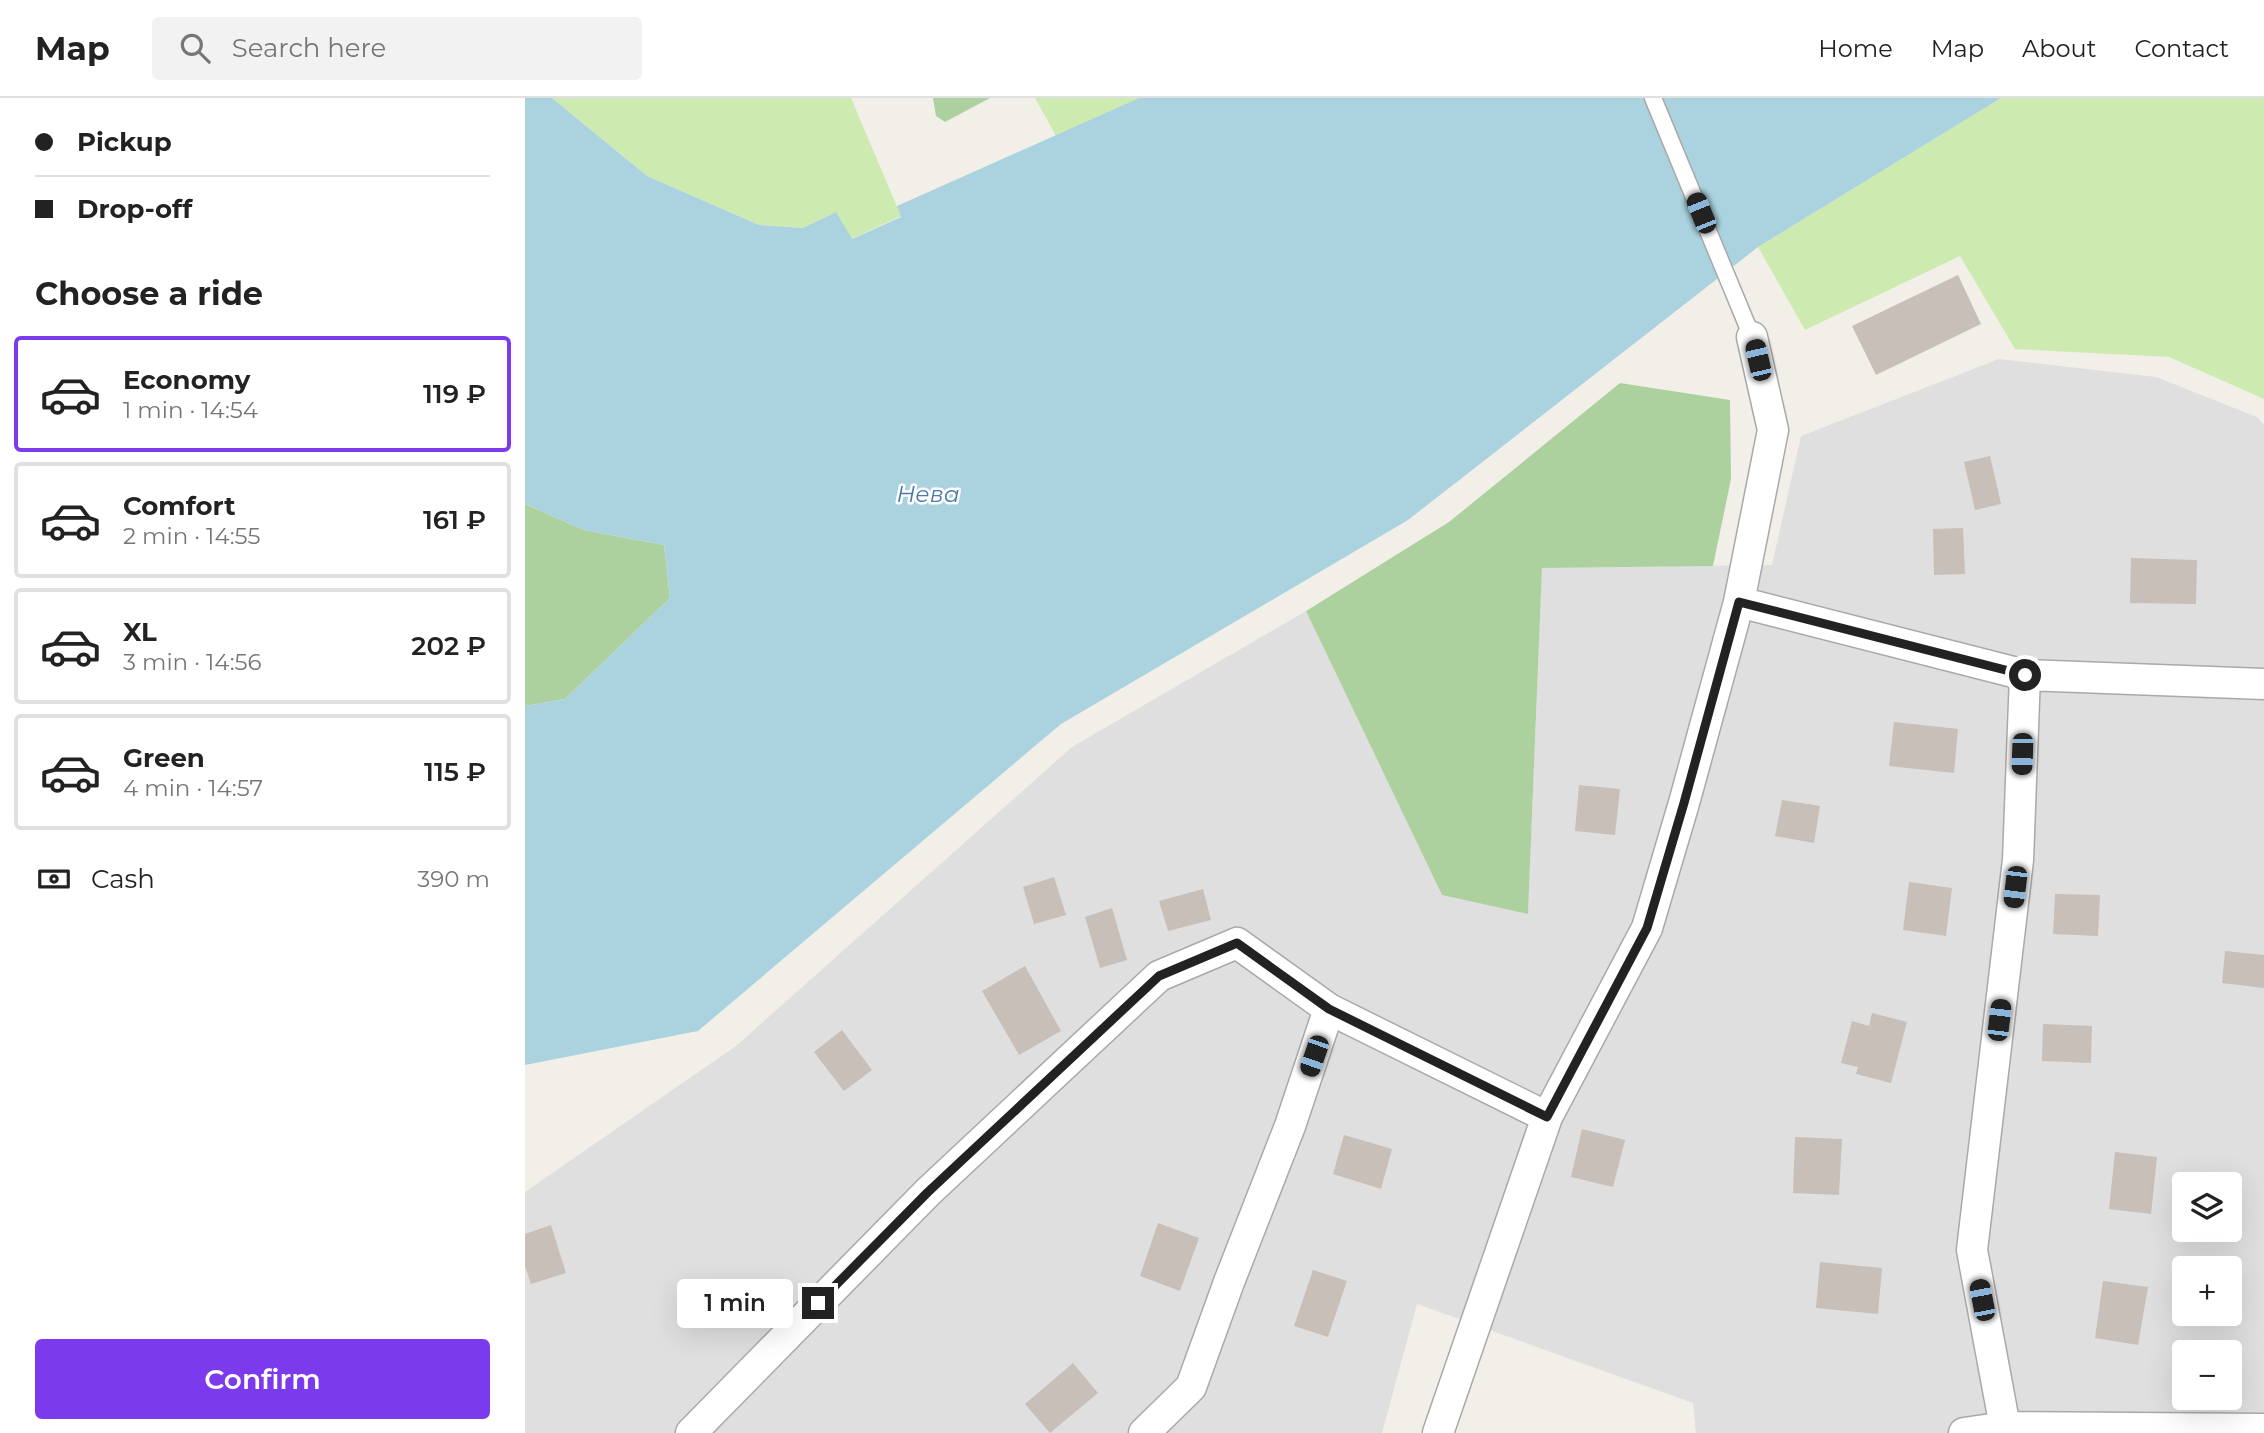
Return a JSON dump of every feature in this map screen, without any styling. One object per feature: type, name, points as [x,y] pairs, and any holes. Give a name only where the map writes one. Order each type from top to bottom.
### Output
[{"type":"street","points":[[1438,1433],[1547,1117],[1647,928],[1684,803],[1739,602],[1773,430],[1752,337]]},
{"type":"street","points":[[1739,602],[2025,675],[2264,684]]},
{"type":"street","points":[[2005,1427],[1972,1250],[2018,860],[2025,675]]},
{"type":"street","points":[[691,1433],[928,1192],[1159,976],[1237,943],[1329,1009],[1547,1117]]},
{"type":"street","points":[[1144,1433],[1191,1387],[1290,1126],[1329,1009]]},
{"type":"street","points":[[1964,1433],[2005,1427],[2264,1429]]},
{"type":"lane","points":[[1653,98],[1752,337]]},
{"type":"shaded area","points":[[1999,359],[2156,377],[2257,417],[2264,425],[2264,1433],[1696,1433],[1693,1403],[1417,1304],[1382,1433],[525,1433],[525,1192],[736,1046],[1072,747],[1306,611],[1442,894],[1528,913],[1542,568],[1772,565],[1801,436]]},
{"type":"green space","points":[[552,98],[851,98],[901,216],[851,239],[836,212],[803,228],[759,225],[647,176]]},
{"type":"green space","points":[[933,98],[990,98],[945,122],[936,116]]},
{"type":"green space","points":[[1035,98],[1139,98],[1056,136]]},
{"type":"green space","points":[[2001,98],[2264,98],[2264,399],[2169,357],[2015,349],[1960,256],[1805,330],[1758,247]]},
{"type":"green space","points":[[1620,383],[1730,400],[1731,479],[1713,566],[1542,568],[1528,914],[1442,895],[1306,611],[1449,522]]},
{"type":"green space","points":[[525,504],[584,530],[664,545],[670,598],[565,699],[525,706]]},
{"type":"water","name":"Нева","points":[[525,98],[552,98],[647,176],[759,225],[803,228],[836,212],[852,239],[901,217],[897,206],[1139,98],[2001,98],[1758,247],[1408,520],[1061,724],[698,1031],[525,1065],[525,706],[565,699],[670,598],[664,545],[584,530],[525,504]]},
{"type":"building","points":[[1958,275],[1981,324],[1876,375],[1852,326]]},
{"type":"building","points":[[1990,456],[2001,504],[1975,510],[1964,462]]},
{"type":"building","points":[[1963,528],[1965,574],[1934,575],[1933,529]]},
{"type":"building","points":[[2131,558],[2197,560],[2196,604],[2130,603]]},
{"type":"building","points":[[1894,722],[1958,729],[1954,773],[1889,766]]},
{"type":"building","points":[[1579,785],[1620,789],[1615,835],[1575,831]]},
{"type":"building","points":[[1782,800],[1820,806],[1814,843],[1775,836]]},
{"type":"building","points":[[1054,877],[1066,915],[1034,924],[1023,887]]},
{"type":"building","points":[[1909,882],[1952,888],[1946,936],[1903,930]]},
{"type":"building","points":[[1203,889],[1211,920],[1168,931],[1159,901]]},
{"type":"building","points":[[2055,894],[2100,895],[2098,936],[2053,934]]},
{"type":"building","points":[[1112,908],[1127,960],[1100,968],[1085,917]]},
{"type":"building","points":[[2225,951],[2264,955],[2264,988],[2222,983]]},
{"type":"building","points":[[1025,966],[1061,1031],[1019,1055],[982,991]]},
{"type":"building","points":[[1872,1013],[1907,1022],[1891,1083],[1856,1074],[1858,1067],[1841,1063],[1852,1021],[1869,1026]]},
{"type":"building","points":[[2043,1024],[2092,1026],[2091,1063],[2042,1061]]},
{"type":"building","points":[[842,1030],[872,1070],[844,1091],[814,1052]]},
{"type":"building","points":[[1582,1129],[1625,1140],[1613,1187],[1571,1177]]},
{"type":"building","points":[[1344,1135],[1392,1149],[1381,1189],[1333,1174]]},
{"type":"building","points":[[1795,1137],[1842,1139],[1839,1195],[1793,1193]]},
{"type":"building","points":[[2115,1152],[2157,1157],[2151,1214],[2109,1209]]},
{"type":"building","points":[[1158,1223],[1199,1238],[1180,1291],[1140,1276]]},
{"type":"building","points":[[551,1225],[566,1273],[531,1284],[525,1266],[525,1234]]},
{"type":"building","points":[[1820,1262],[1882,1268],[1878,1314],[1816,1308]]},
{"type":"building","points":[[1313,1270],[1347,1281],[1328,1337],[1294,1326]]},
{"type":"building","points":[[2103,1281],[2148,1287],[2138,1345],[2095,1338]]},
{"type":"building","points":[[1073,1363],[1098,1393],[1050,1433],[1025,1404]]},
{"type":"route","points":[[818,1303],[928,1192],[1159,976],[1237,943],[1329,1009],[1547,1117],[1647,928],[1739,602],[2025,675]]}]
